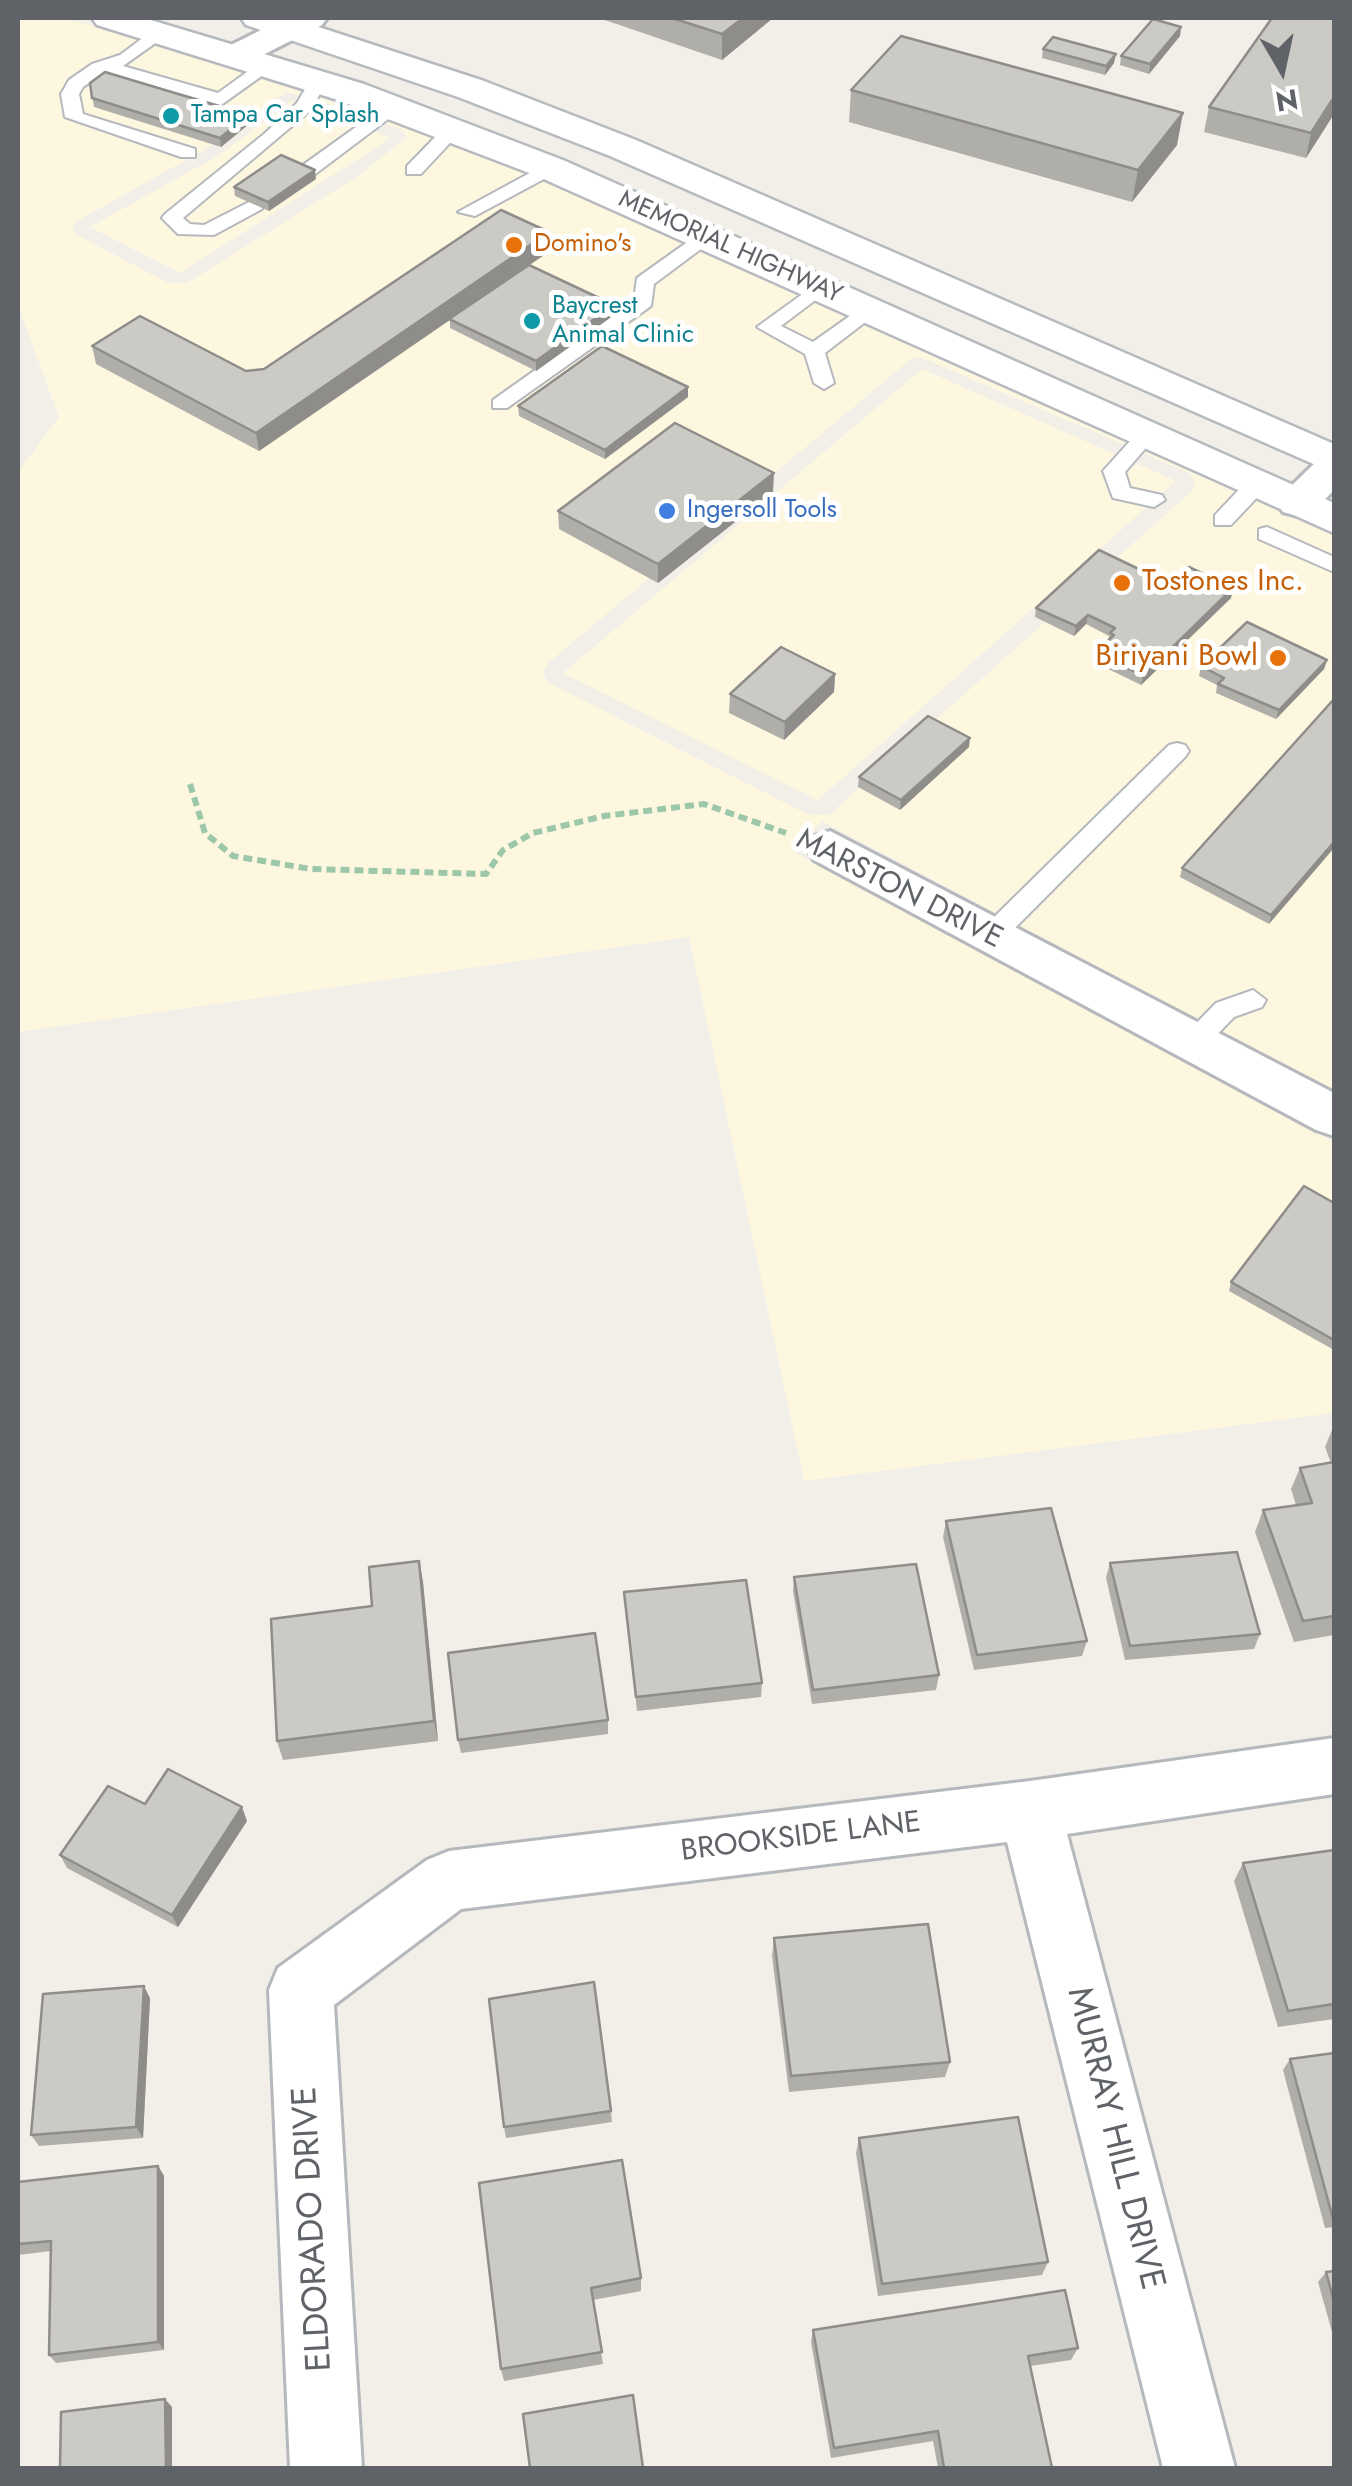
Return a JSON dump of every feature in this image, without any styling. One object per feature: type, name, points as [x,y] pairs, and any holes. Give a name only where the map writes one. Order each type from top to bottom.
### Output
[{"type":"main road","name":"MEMORIAL HIGHWAY","points":[[109,18],[318,82],[550,168],[1316,511]]},
{"type":"main road","name":"MEMORIAL HIGHWAY","points":[[278,20],[557,122],[863,253],[1334,463]]},
{"type":"main road","points":[[819,288],[863,253]]},
{"type":"street","points":[[252,60],[278,20]]},
{"type":"street","points":[[1316,511],[1334,463]]},
{"type":"street","name":"MARSTON DRIVE","points":[[830,848],[1192,1044],[1334,1116]]},
{"type":"street","name":"BROOKSIDE LANE","points":[[301,1990],[449,1881],[1030,1810],[1334,1766]]},
{"type":"street","name":"MURRAY HILL DRIVE","points":[[1030,1810],[1198,2468]]},
{"type":"street","name":"ELDORADO DRIVE","points":[[301,1990],[326,2468]]},
{"type":"lane","points":[[162,32],[126,59],[74,84],[70,94],[74,117],[188,153]]},
{"type":"lane","points":[[105,66],[221,100],[252,60]]},
{"type":"lane","points":[[255,205],[207,231],[185,230],[172,218],[271,138],[305,106],[318,82]]},
{"type":"lane","points":[[303,174],[394,108]]},
{"type":"lane","points":[[414,170],[453,130]]},
{"type":"lane","points":[[468,212],[550,168]]},
{"type":"lane","points":[[500,404],[644,302],[644,282],[708,237]]},
{"type":"lane","points":[[819,288],[766,327],[814,351],[824,383]]},
{"type":"lane","points":[[814,351],[871,310]]},
{"type":"lane","points":[[1148,435],[1114,471],[1121,492],[1154,500]]},
{"type":"lane","points":[[1222,520],[1257,484]]},
{"type":"lane","points":[[1267,534],[1334,565]]},
{"type":"lane","points":[[991,936],[1177,751]]},
{"type":"lane","points":[[1192,1044],[1225,1010],[1253,1000]]},
{"type":"path","name":"MARSTON DRIVE","points":[[190,784],[205,833],[233,856],[311,868],[486,874],[503,850],[533,833],[604,816],[704,804],[830,848]]},
{"type":"shaded area","points":[[18,18],[63,18],[153,41],[443,139],[696,247],[1334,536],[1334,1092],[822,821],[796,853],[1334,1142],[1334,1413],[804,1481],[689,937],[18,1032],[18,472],[59,417],[18,305]],"holes":[[[286,92],[350,110],[400,129],[407,137],[358,176],[187,283],[168,283],[75,234],[73,225],[79,220],[209,147]],[[920,357],[1190,473],[1195,482],[1193,490],[829,815],[807,814],[547,682],[543,672],[548,663],[911,359]]]},
{"type":"shaded area","points":[[291,101],[391,138],[180,273],[90,227],[221,154]]},
{"type":"shaded area","points":[[922,369],[1176,481],[818,800],[563,673]]},
{"type":"building","points":[[672,18],[743,18],[722,34]]},
{"type":"building","points":[[1272,18],[1334,18],[1334,97],[1311,133],[1209,107]]},
{"type":"building","points":[[1153,19],[1181,27],[1150,64],[1121,56]]},
{"type":"building","points":[[901,36],[1183,113],[1138,170],[851,90]]},
{"type":"building","points":[[1053,37],[1116,54],[1106,66],[1043,49]]},
{"type":"building","name":"Tampa Car Splash","points":[[105,72],[248,115],[220,138],[92,98],[90,83]]},
{"type":"building","points":[[281,155],[315,170],[268,202],[234,187]]},
{"type":"building","points":[[501,210],[549,232],[256,433],[92,346],[140,316],[246,371],[264,369]]},
{"type":"building","name":"Baycrest Animal Clinic","points":[[529,265],[614,305],[536,361],[449,319]]},
{"type":"building","points":[[602,346],[688,387],[605,450],[518,406]]},
{"type":"building","name":"Ingersoll Tools","points":[[675,423],[774,473],[658,564],[558,511]]},
{"type":"building","points":[[1099,550],[1170,584],[1189,567],[1233,588],[1143,676],[1096,652],[1114,635],[1110,633],[1115,628],[1088,615],[1076,626],[1036,608]]},
{"type":"building","points":[[1247,622],[1327,660],[1279,710],[1218,684],[1224,678],[1201,666]]},
{"type":"building","points":[[781,647],[835,674],[785,722],[730,694]]},
{"type":"building","points":[[1334,699],[1334,842],[1271,915],[1182,868]]},
{"type":"building","points":[[928,716],[970,738],[901,800],[859,777]]},
{"type":"building","points":[[1304,1186],[1334,1203],[1334,1340],[1231,1282]]},
{"type":"building","points":[[1334,1462],[1334,1616],[1303,1621],[1263,1510],[1312,1503],[1300,1468]]},
{"type":"building","points":[[1051,1508],[1087,1641],[977,1655],[946,1521]]},
{"type":"building","points":[[1237,1552],[1260,1634],[1130,1646],[1110,1563]]},
{"type":"building","points":[[419,1561],[434,1721],[277,1741],[271,1619],[372,1606],[369,1567]]},
{"type":"building","points":[[916,1564],[939,1675],[813,1690],[794,1577]]},
{"type":"building","points":[[746,1580],[762,1683],[636,1697],[624,1592]]},
{"type":"building","points":[[595,1633],[608,1720],[458,1740],[448,1653]]},
{"type":"building","points":[[168,1769],[242,1807],[172,1915],[60,1855],[108,1786],[145,1804]]},
{"type":"building","points":[[1334,1850],[1334,2004],[1288,2011],[1243,1863]]},
{"type":"building","points":[[928,1924],[950,2062],[791,2076],[774,1938]]},
{"type":"building","points":[[594,1982],[611,2111],[504,2127],[489,1999]]},
{"type":"building","points":[[144,1986],[136,2127],[31,2135],[43,1994]]},
{"type":"building","points":[[1334,2053],[1334,2219],[1333,2219],[1290,2059]]},
{"type":"building","points":[[1018,2117],[1048,2262],[882,2284],[859,2138]]},
{"type":"building","points":[[622,2160],[641,2278],[591,2288],[602,2352],[501,2369],[479,2183]]},
{"type":"building","points":[[158,2166],[158,2342],[49,2355],[51,2241],[18,2244],[18,2182]]},
{"type":"building","points":[[1334,2271],[1334,2302],[1326,2272]]},
{"type":"building","points":[[1065,2290],[1078,2348],[1028,2356],[1052,2468],[944,2468],[938,2431],[834,2448],[813,2330]]},
{"type":"building","points":[[633,2395],[643,2468],[530,2468],[523,2414]]},
{"type":"building","points":[[165,2399],[166,2468],[60,2468],[61,2412]]},
{"type":"place","name":"Tampa Car Splash","points":[[171,116]]},
{"type":"place","name":"Domino's","points":[[514,245]]},
{"type":"place","name":"Baycrest Animal Clinic","points":[[532,321]]},
{"type":"place","name":"Ingersoll Tools","points":[[667,511]]},
{"type":"place","name":"Tostones Inc.","points":[[1122,583]]},
{"type":"place","name":"Biriyani Bowl","points":[[1278,658]]}]
